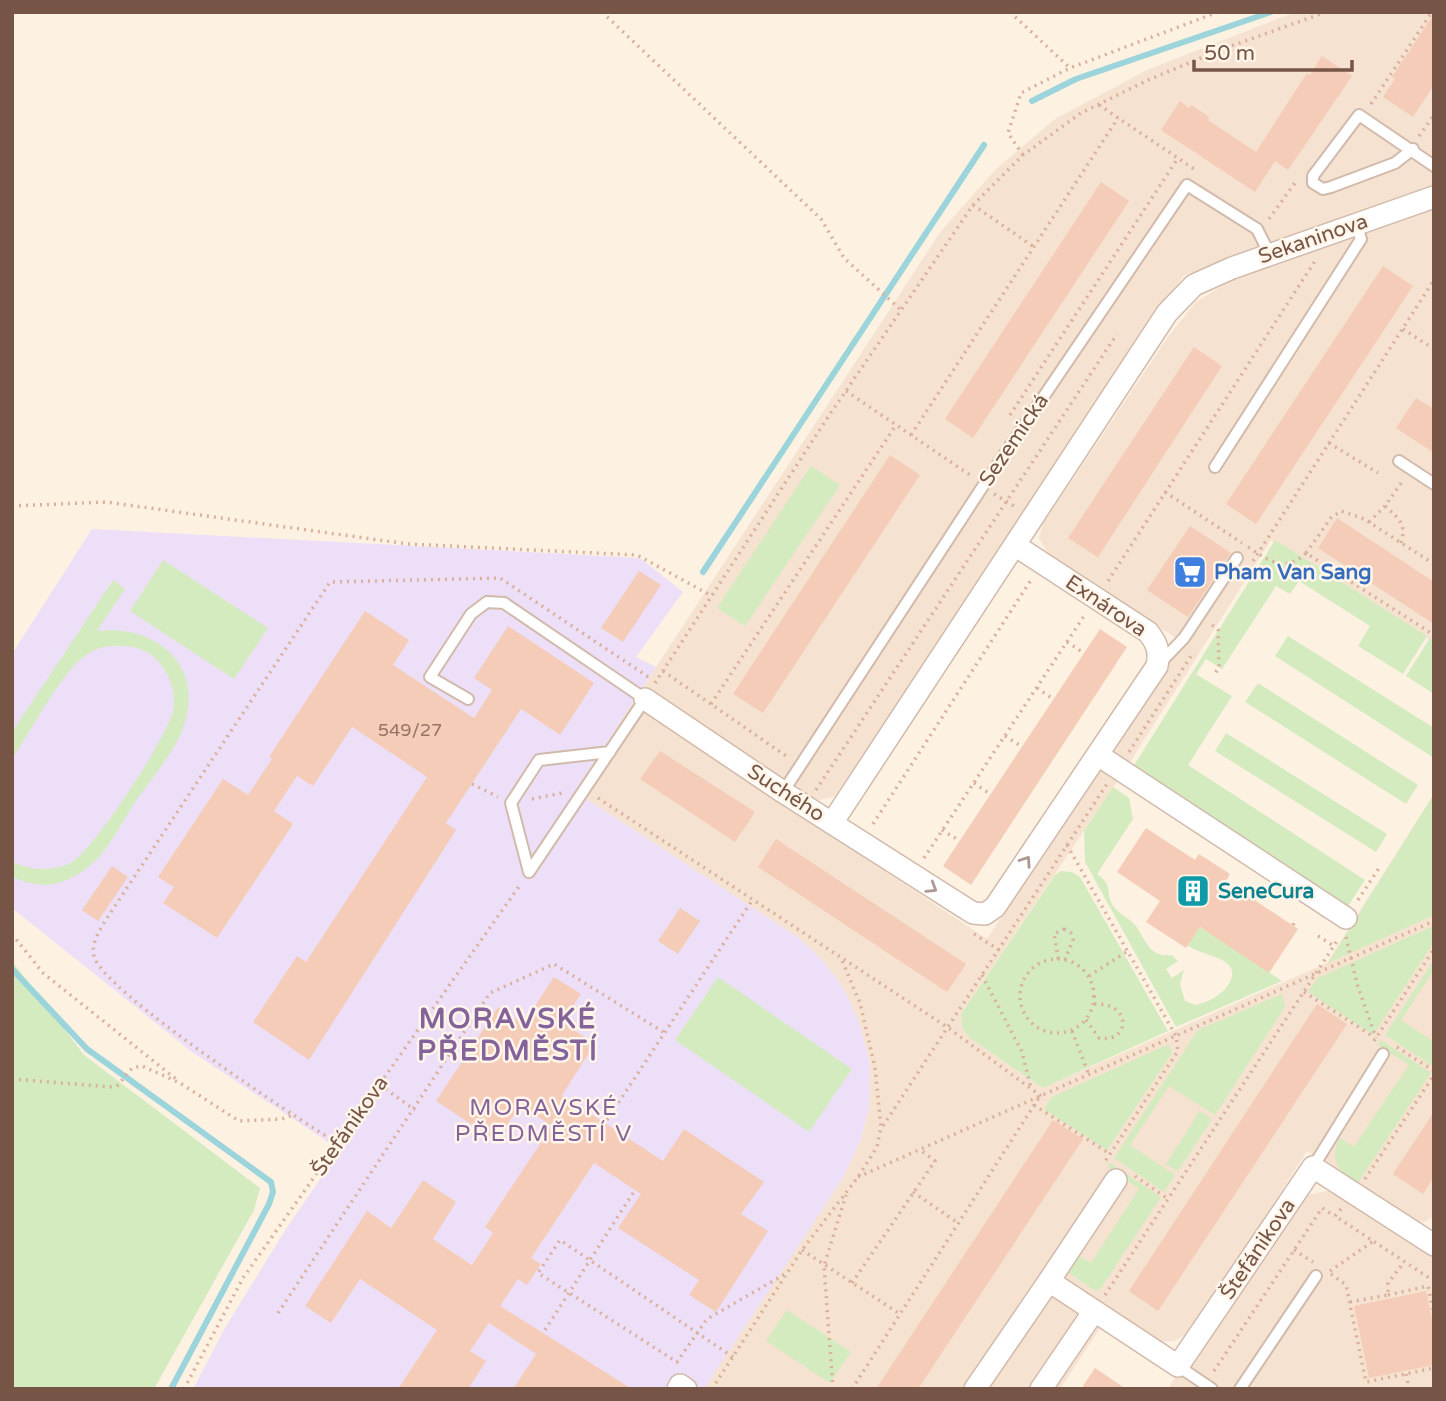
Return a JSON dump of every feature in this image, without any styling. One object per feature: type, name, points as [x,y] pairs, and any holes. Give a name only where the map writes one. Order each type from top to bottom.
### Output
[{"type":"street","name":"Sekaninova","points":[[1016,546],[1167,313],[1194,285],[1434,197]]},
{"type":"street","name":"Exnárova","points":[[985,914],[995,907],[1157,666],[1157,647],[1148,632],[1016,546]]},
{"type":"street","points":[[832,823],[1016,546]]},
{"type":"street","name":"Suchého","points":[[650,690],[783,792],[973,913],[985,914]]},
{"type":"street","points":[[1098,755],[1345,924]]},
{"type":"street","points":[[1313,1167],[1434,1245]]},
{"type":"street","name":"Štefánikova","points":[[1178,1366],[1313,1167]]},
{"type":"street","points":[[975,1389],[1116,1180]]},
{"type":"street","points":[[1049,1281],[1178,1366]]},
{"type":"street","points":[[1041,1389],[1094,1311]]},
{"type":"street","points":[[678,1389],[680,1385],[686,1389]]},
{"type":"lane","points":[[1413,149],[1395,163],[1331,187],[1322,189],[1313,183],[1313,176],[1359,115],[1413,149],[1434,166]]},
{"type":"lane","name":"Sezemická","points":[[783,792],[983,486],[1187,185],[1257,229],[1270,255]]},
{"type":"lane","points":[[1215,467],[1361,239],[1356,224]]},
{"type":"lane","points":[[1399,461],[1434,484]]},
{"type":"lane","points":[[1157,666],[1184,638],[1237,558]]},
{"type":"lane","points":[[468,699],[430,677],[471,614],[486,602],[504,603],[650,690],[529,872]]},
{"type":"lane","points":[[529,872],[511,803],[539,760],[610,752]]},
{"type":"lane","points":[[1313,1167],[1383,1054]]},
{"type":"lane","points":[[1240,1389],[1316,1271]]},
{"type":"lane","points":[[1178,1366],[1210,1384]]},
{"type":"path","points":[[601,12],[821,219],[844,258],[901,310]]},
{"type":"path","points":[[1010,12],[1070,68]]},
{"type":"path","points":[[1023,155],[1008,133],[1021,93],[1070,68],[1218,12]]},
{"type":"path","points":[[337,1143],[292,1115],[161,1022],[100,969],[93,955],[95,939],[105,921],[330,582],[500,578],[650,690],[846,391],[973,205],[1023,155],[1082,113],[1149,80],[1326,12]]},
{"type":"path","points":[[1369,106],[1432,12]]},
{"type":"path","points":[[911,435],[1118,118]]},
{"type":"path","points":[[973,205],[1034,247]]},
{"type":"path","points":[[1105,585],[1320,254],[1309,258]]},
{"type":"path","points":[[1258,553],[1434,281]]},
{"type":"path","points":[[1403,329],[1434,349]]},
{"type":"path","points":[[811,798],[1118,334]]},
{"type":"path","points":[[846,391],[970,475]]},
{"type":"path","points":[[711,704],[896,425]]},
{"type":"path","points":[[1329,443],[1378,473]]},
{"type":"path","points":[[1369,522],[1385,506],[1411,469]]},
{"type":"path","points":[[989,491],[1016,507]]},
{"type":"path","points":[[1165,492],[1275,564],[1288,564],[1307,553],[1335,513],[1346,512],[1369,522],[1434,564]]},
{"type":"path","points":[[12,506],[106,502],[408,544],[638,555],[712,596]]},
{"type":"path","points":[[1385,506],[1402,521],[1405,530],[1401,543]]},
{"type":"path","points":[[1307,553],[1434,635]]},
{"type":"path","points":[[867,835],[1034,576]]},
{"type":"path","points":[[912,875],[1085,615]]},
{"type":"path","points":[[1212,625],[1219,629],[1219,667],[1214,675]]},
{"type":"path","points":[[1068,642],[1084,653]]},
{"type":"path","points":[[663,671],[787,756]]},
{"type":"path","points":[[1037,688],[1053,699]]},
{"type":"path","points":[[1005,736],[1021,746]]},
{"type":"path","points":[[974,783],[990,794]]},
{"type":"path","points":[[881,1128],[1106,787]]},
{"type":"path","points":[[585,789],[947,1027],[1041,1096]]},
{"type":"path","points":[[943,830],[960,841]]},
{"type":"path","points":[[1034,1105],[1110,1154],[1178,1051],[1176,1036],[1068,845]]},
{"type":"path","name":"Štefánikova","points":[[184,1389],[243,1278],[529,872]]},
{"type":"path","points":[[603,1126],[753,899]]},
{"type":"path","points":[[858,1177],[1434,921]]},
{"type":"path","points":[[1345,924],[1349,958],[1377,1037]]},
{"type":"path","points":[[1058,958],[1054,938],[1057,931],[1064,929],[1071,933],[1073,940],[1065,959]]},
{"type":"path","points":[[12,934],[43,973],[180,1083],[239,1121],[282,1119],[292,1115]]},
{"type":"path","points":[[1318,936],[1334,946]]},
{"type":"path","points":[[1369,1050],[1434,949]]},
{"type":"path","points":[[1089,976],[1128,951]]},
{"type":"path","points":[[712,1389],[802,1250],[848,1191],[877,1147],[881,1128],[875,1068],[860,1003],[841,956]]},
{"type":"path","points":[[1058,958],[1065,959],[1083,968],[1089,976],[1094,1004],[1086,1020],[1072,1030],[1050,1033],[1030,1023],[1020,1003],[1019,992],[1028,971],[1036,964],[1058,958]]},
{"type":"path","points":[[278,1313],[490,993],[554,964],[665,1033]]},
{"type":"path","points":[[1094,1311],[1316,973]]},
{"type":"path","points":[[982,975],[1022,1052],[1031,1089]]},
{"type":"path","points":[[1304,992],[1434,1073],[1360,1186]]},
{"type":"path","points":[[1086,1020],[1099,1038],[1111,1038],[1120,1032],[1123,1021],[1119,1011],[1110,1005],[1094,1004]]},
{"type":"path","points":[[1072,1030],[1089,1075]]},
{"type":"path","points":[[12,1079],[112,1087],[118,1085],[132,1068],[142,1066],[180,1083]]},
{"type":"path","points":[[379,1084],[415,1110]]},
{"type":"path","points":[[852,1389],[1041,1096]]},
{"type":"path","points":[[852,1283],[935,1161],[919,1149]]},
{"type":"path","points":[[545,1330],[635,1189]]},
{"type":"path","points":[[833,1389],[824,1266],[848,1191]]},
{"type":"path","points":[[913,1192],[958,1223]]},
{"type":"path","points":[[1335,1216],[1348,1201]]},
{"type":"path","points":[[1210,1384],[1322,1208],[1434,1281]]},
{"type":"path","points":[[733,1357],[697,1333],[560,1240],[538,1273],[677,1362],[697,1333],[707,1319],[787,1273]]},
{"type":"path","points":[[1373,1241],[1328,1272],[1346,1284],[1366,1382],[1434,1368]]},
{"type":"path","points":[[802,1250],[900,1314]]},
{"type":"path","points":[[1294,1250],[1316,1271]]},
{"type":"path","points":[[1388,1295],[1388,1283],[1404,1262]]},
{"type":"path","points":[[1350,1302],[1428,1286],[1434,1314]]},
{"type":"path","points":[[1406,1374],[1409,1389]]},
{"type":"shaded area","points":[[1295,12],[1434,12],[1434,187],[1184,275],[835,796],[820,800],[811,798],[648,714],[987,939],[1182,642],[1048,554],[1039,538],[1043,524],[1168,337],[1196,302],[1232,280],[1434,208],[1434,643],[1271,540],[1128,765],[961,1014],[961,1020],[970,1038],[1043,1088],[1327,963],[1434,794],[1434,1216],[1424,1222],[1415,1221],[1307,1151],[1193,1330],[1174,1341],[1159,1342],[1110,1313],[1060,1389],[703,1389],[860,1142],[869,1109],[870,1064],[859,1022],[824,962],[799,938],[588,800],[577,788],[941,231],[995,170],[1055,119],[1147,70]]},
{"type":"shaded area","points":[[92,529],[640,558],[683,592],[636,657],[656,667],[577,788],[588,800],[799,938],[824,962],[844,989],[859,1022],[870,1065],[869,1109],[860,1142],[843,1178],[704,1389],[193,1389],[225,1328],[286,1229],[340,1150],[192,1052],[12,908],[12,654]]},
{"type":"shaded area","points":[[1327,1191],[1339,1194],[1434,1257],[1434,1389],[1169,1387],[1292,1203],[1303,1196]]},
{"type":"green space","points":[[811,466],[840,485],[745,626],[717,608]]},
{"type":"green space","points":[[1275,540],[1427,636],[1403,674],[1358,646],[1370,626],[1299,581],[1290,594],[1276,586],[1222,669],[1206,659],[1196,674],[1232,696],[1188,765],[1365,880],[1348,906],[1133,767]]},
{"type":"green space","points":[[163,560],[268,628],[234,679],[130,611]]},
{"type":"green space","points":[[113,580],[125,589],[97,631],[118,630],[137,634],[169,651],[180,665],[187,681],[189,701],[185,722],[171,753],[96,860],[78,874],[58,883],[44,885],[24,882],[12,877],[12,861],[33,868],[62,866],[80,856],[94,840],[144,768],[173,711],[171,683],[164,670],[148,652],[135,647],[116,646],[94,650],[67,674],[12,759],[12,732]]},
{"type":"green space","points":[[1288,636],[1434,728],[1434,758],[1275,656]]},
{"type":"green space","points":[[1430,638],[1434,640],[1434,694],[1406,676]]},
{"type":"green space","points":[[1258,683],[1418,785],[1406,804],[1245,702]]},
{"type":"green space","points":[[1226,733],[1387,834],[1376,852],[1215,751]]},
{"type":"green space","points":[[1113,787],[1129,798],[1133,819],[1097,874],[1106,882],[1114,907],[1134,923],[1149,947],[1158,954],[1172,955],[1178,961],[1166,969],[1172,978],[1184,970],[1180,984],[1185,1001],[1195,1005],[1214,998],[1225,989],[1232,976],[1227,963],[1187,945],[1200,927],[1282,981],[1176,1027],[1085,862],[1084,831]]},
{"type":"green space","points":[[1434,794],[1434,915],[1328,963]]},
{"type":"green space","points":[[1061,871],[1072,872],[1080,877],[1168,1031],[1043,1088],[970,1038],[962,1027],[961,1014],[1055,875]]},
{"type":"green space","points":[[1433,926],[1434,942],[1373,1035],[1308,992],[1318,978]]},
{"type":"green space","points":[[1434,960],[1434,970],[1401,1020],[1434,1042],[1434,1067],[1385,1035]]},
{"type":"green space","points":[[12,961],[84,1055],[260,1188],[254,1210],[154,1389],[12,1389]]},
{"type":"green space","points":[[718,977],[852,1069],[809,1132],[675,1040]]},
{"type":"green space","points":[[1282,994],[1285,1007],[1215,1115],[1169,1086],[1130,1145],[1175,1175],[1164,1192],[1114,1158],[1198,1030]]},
{"type":"green space","points":[[1381,1040],[1431,1073],[1357,1184],[1345,1175],[1338,1165],[1335,1153],[1339,1138],[1354,1147],[1409,1065],[1378,1045]]},
{"type":"green space","points":[[1169,1044],[1172,1053],[1107,1150],[1044,1109],[1052,1097]]},
{"type":"green space","points":[[1200,1111],[1212,1119],[1178,1171],[1166,1164]]},
{"type":"green space","points":[[1110,1163],[1161,1197],[1101,1288],[1096,1291],[1067,1272],[1075,1253],[1091,1263],[1139,1189],[1108,1167]]},
{"type":"green space","points":[[787,1310],[851,1352],[830,1383],[766,1341]]},
{"type":"building","points":[[1434,14],[1434,85],[1413,117],[1383,97],[1395,79],[1392,77]]},
{"type":"building","points":[[1322,56],[1352,76],[1288,170],[1275,161],[1255,192],[1161,130],[1180,101],[1209,117],[1208,120],[1256,152],[1307,73],[1310,75]]},
{"type":"building","points":[[1101,182],[1129,201],[973,438],[945,419]]},
{"type":"building","points":[[1383,266],[1413,286],[1256,524],[1226,504]]},
{"type":"building","points":[[1194,347],[1222,366],[1098,557],[1068,538]]},
{"type":"building","points":[[1416,398],[1434,409],[1434,453],[1396,428]]},
{"type":"building","points":[[890,455],[920,475],[763,713],[733,694]]},
{"type":"building","points":[[1337,518],[1434,582],[1434,624],[1318,548]]},
{"type":"building","name":"Pham Van Sang","points":[[1190,526],[1231,553],[1188,617],[1147,590]]},
{"type":"building","points":[[639,571],[661,585],[623,642],[601,628]]},
{"type":"building","points":[[365,611],[409,640],[393,665],[474,718],[492,690],[474,678],[508,626],[594,683],[560,735],[521,709],[446,823],[456,830],[309,1060],[253,1022],[297,956],[306,962],[427,777],[352,727],[313,786],[297,776],[274,811],[293,824],[217,938],[163,903],[174,887],[158,877],[223,779],[248,795],[272,759],[269,757]]},
{"type":"building","points":[[1100,629],[1127,647],[971,885],[943,866]]},
{"type":"building","points":[[660,751],[755,812],[735,842],[640,779]]},
{"type":"building","name":"SeneCura","points":[[1146,828],[1195,860],[1199,854],[1230,874],[1226,881],[1298,929],[1269,973],[1200,927],[1186,948],[1146,922],[1160,901],[1117,872]]},
{"type":"building","points":[[776,839],[966,964],[947,992],[758,867]]},
{"type":"building","points":[[112,866],[128,877],[98,921],[82,910]]},
{"type":"building","points":[[680,908],[700,921],[678,954],[658,941]]},
{"type":"building","points":[[554,977],[581,994],[562,1022],[595,1044],[562,1095],[663,1161],[684,1129],[764,1182],[741,1214],[768,1231],[716,1312],[689,1295],[699,1280],[618,1228],[641,1194],[594,1163],[531,1258],[541,1264],[527,1285],[518,1279],[500,1306],[632,1389],[513,1389],[536,1354],[489,1323],[470,1351],[486,1361],[468,1389],[398,1389],[437,1330],[360,1279],[331,1323],[305,1306],[367,1211],[391,1228],[423,1180],[456,1202],[433,1239],[472,1265],[493,1233],[485,1227],[552,1126],[520,1105],[497,1141],[436,1101],[498,1007],[523,1024]]},
{"type":"building","points":[[1317,1004],[1347,1024],[1158,1311],[1129,1291]]},
{"type":"building","points":[[1434,1112],[1434,1177],[1423,1194],[1393,1174]]},
{"type":"building","points":[[1053,1120],[1083,1139],[918,1389],[876,1389]]},
{"type":"building","points":[[1426,1291],[1434,1328],[1434,1365],[1369,1378],[1354,1306]]},
{"type":"building","points":[[1095,1368],[1126,1389],[1081,1389]]},
{"type":"waterway","points":[[1032,101],[1076,79],[1271,12]]},
{"type":"waterway","points":[[703,572],[984,145]]},
{"type":"waterway","points":[[12,969],[87,1049],[271,1182],[273,1192],[269,1204],[171,1389]]},
{"type":"place","name":"Pham Van Sang","points":[[1190,572]]},
{"type":"place","name":"SeneCura","points":[[1193,891]]},
{"type":"district","name":"MORAVSKÉ PŘEDMĚSTÍ","points":[[508,1035]]},
{"type":"district","name":"MORAVSKÉ PŘEDMĚSTÍ V","points":[[544,1121]]}]
